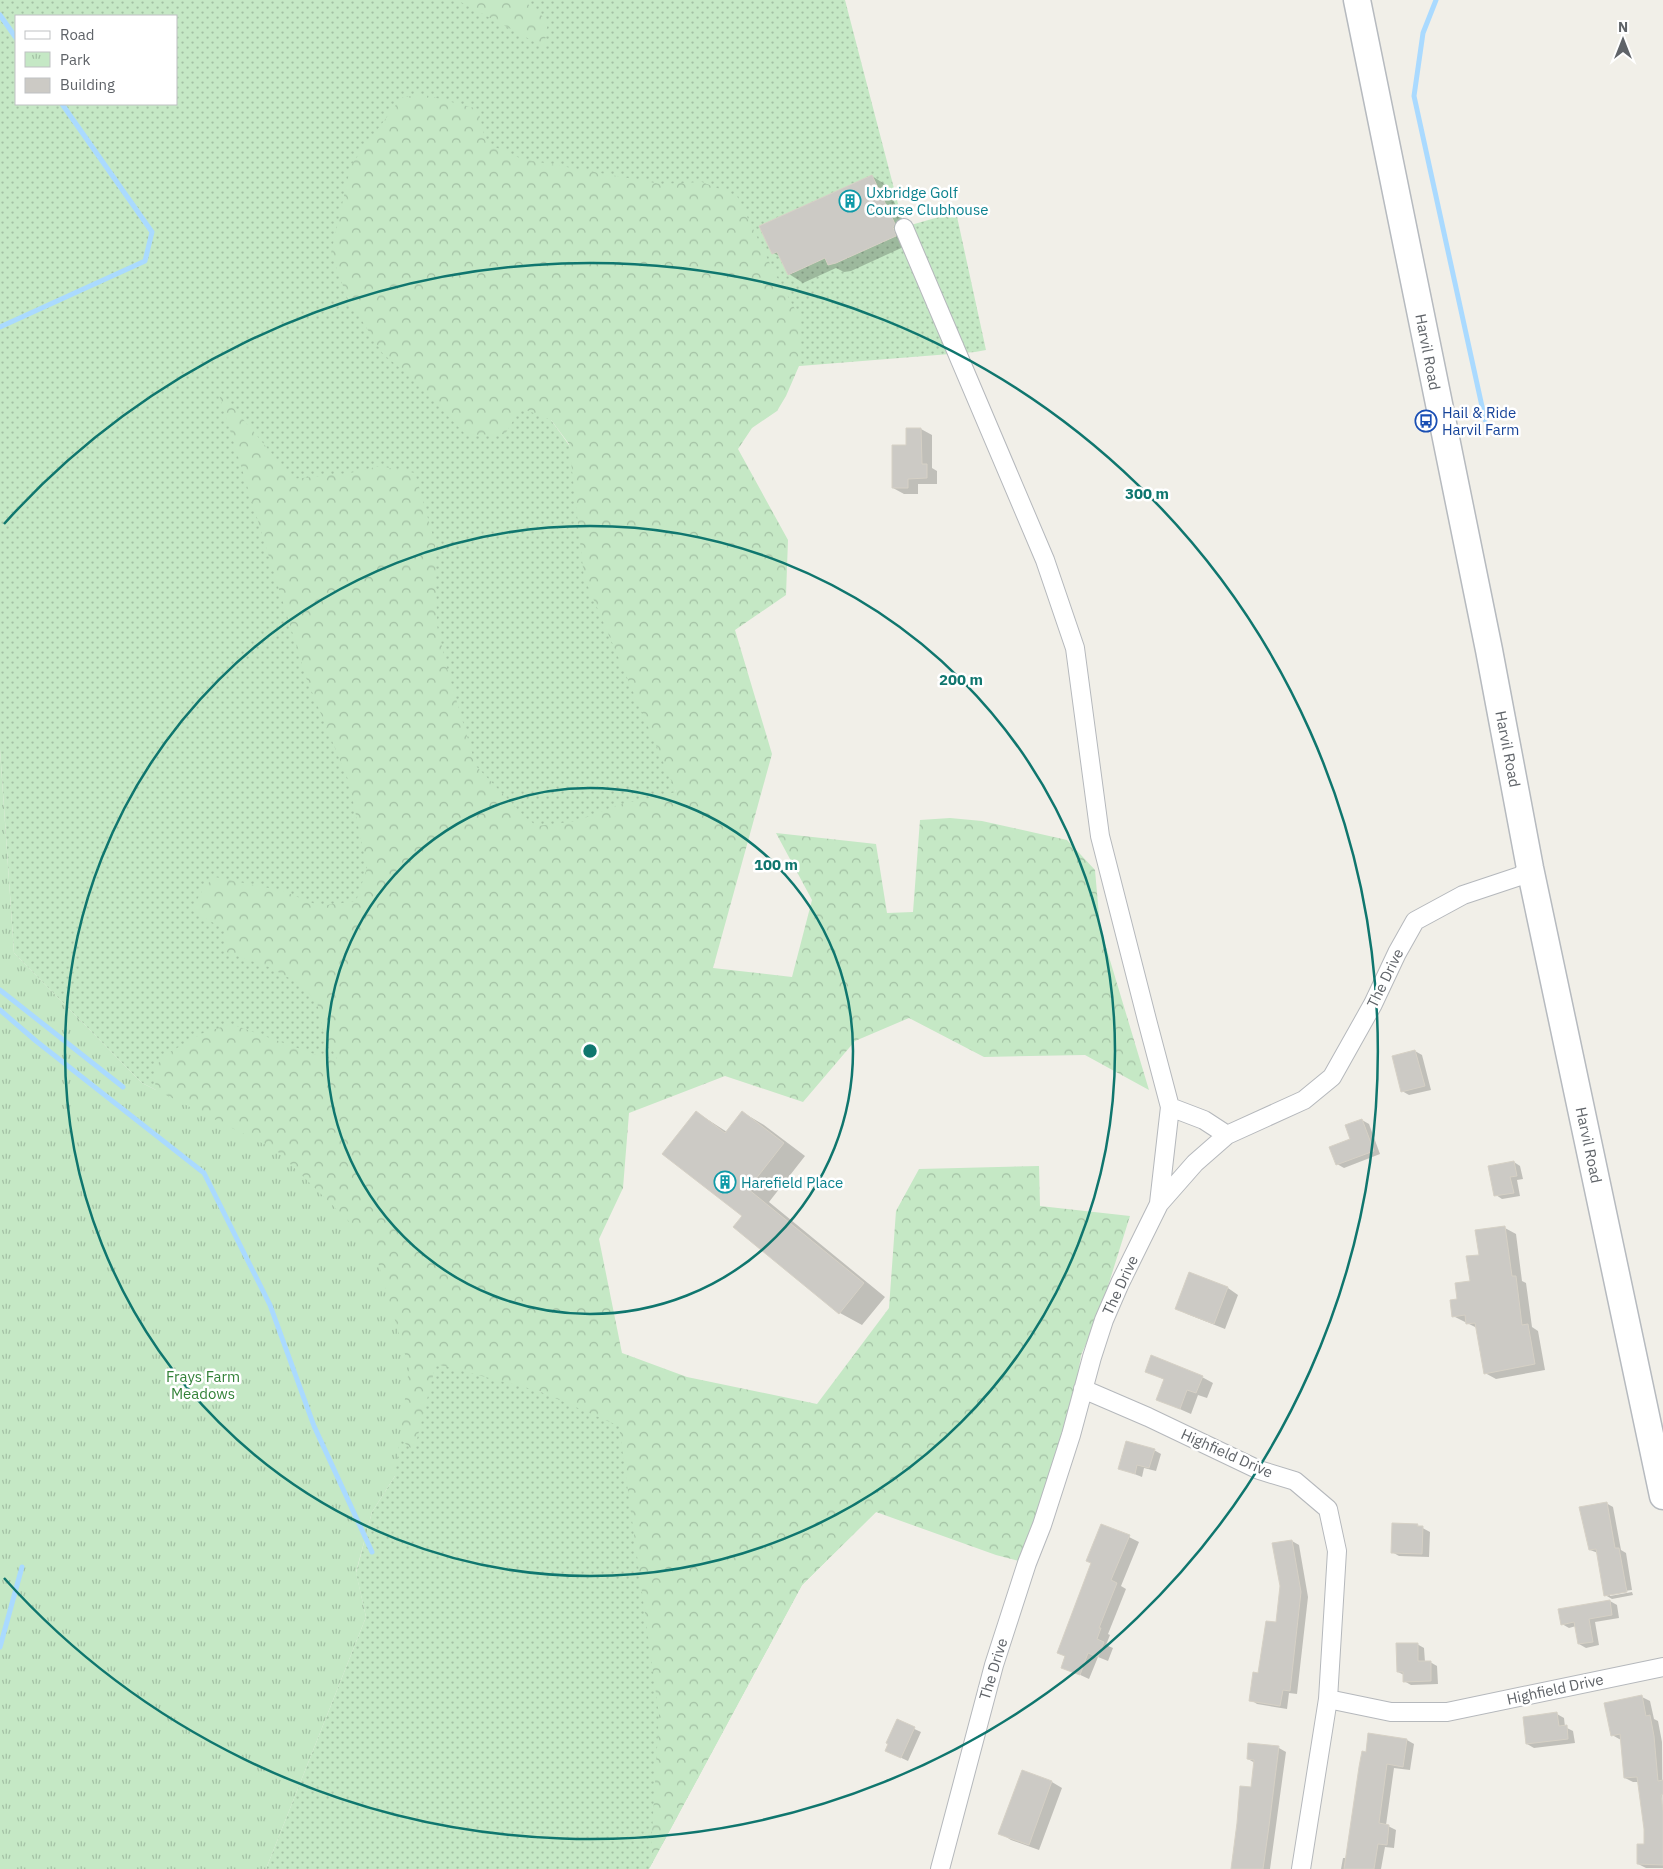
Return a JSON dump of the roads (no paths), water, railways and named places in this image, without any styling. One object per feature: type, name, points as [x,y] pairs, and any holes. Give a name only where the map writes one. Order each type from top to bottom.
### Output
[{"type":"street","name":"Harvil Road","points":[[1357,0],[1489,650],[1530,868],[1663,1496]]},
{"type":"street","points":[[904,228],[1045,560],[1075,648],[1100,836],[1170,1107],[1159,1204]]},
{"type":"street","name":"The Drive","points":[[940,1869],[994,1665],[1024,1571],[1042,1525],[1071,1436],[1104,1320],[1159,1204],[1195,1163],[1227,1135],[1304,1100],[1332,1077],[1373,1004],[1397,953],[1415,921],[1463,895],[1520,876],[1530,868]]},
{"type":"street","points":[[1170,1107],[1204,1120],[1227,1135]]},
{"type":"street","name":"Highfield Drive","points":[[1083,1389],[1148,1417],[1259,1470],[1295,1481],[1328,1509],[1338,1551],[1328,1699],[1301,1869]]},
{"type":"street","name":"Highfield Drive","points":[[1328,1699],[1391,1712],[1447,1712],[1663,1667]]},
{"type":"waterway","points":[[1436,0],[1423,33],[1414,96],[1485,420]]},
{"type":"waterway","points":[[0,15],[15,37]]},
{"type":"waterway","points":[[0,327],[145,261],[152,232],[63,105]]},
{"type":"waterway","points":[[0,990],[123,1087]]},
{"type":"waterway","points":[[0,1010],[36,1041],[204,1173],[270,1305],[314,1426],[372,1552]]},
{"type":"waterway","points":[[0,1647],[22,1567]]},
{"type":"place","name":"Uxbridge Golf Course Clubhouse","points":[[850,201]]},
{"type":"place","name":"Hail & Ride Harvil Farm","points":[[1426,421]]},
{"type":"place","name":"Harefield Place","points":[[725,1182]]},
{"type":"park label","name":"Frays Farm Meadows","points":[[203,1384]]}]
